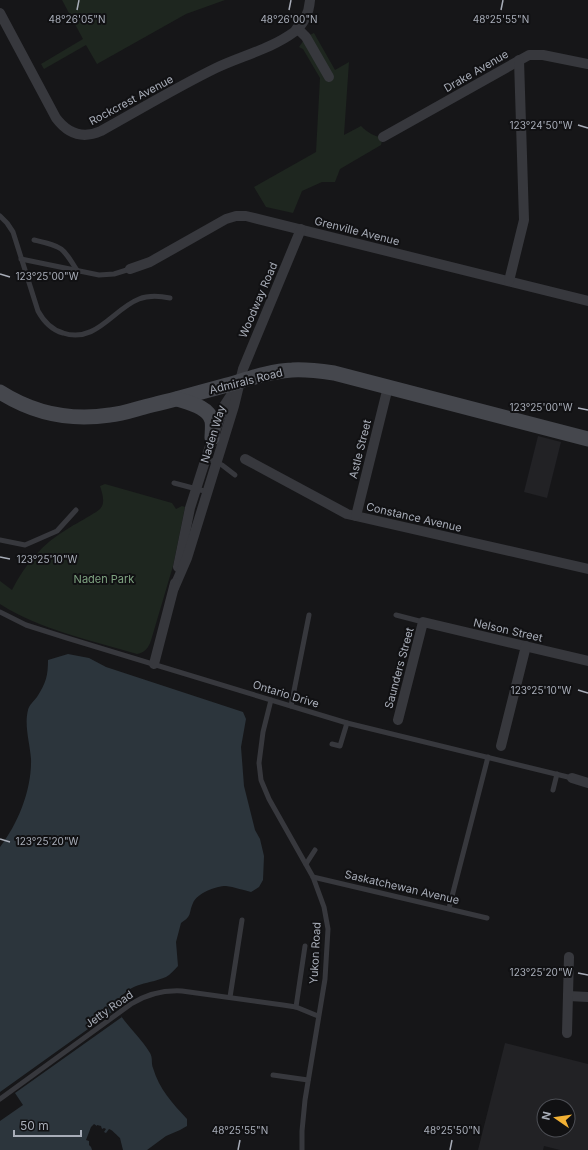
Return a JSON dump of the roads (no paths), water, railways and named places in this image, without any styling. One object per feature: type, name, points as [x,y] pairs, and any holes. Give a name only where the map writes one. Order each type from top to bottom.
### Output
[{"type":"main road","name":"Admirals Road","points":[[0,392],[30,408],[48,413],[69,417],[92,417],[111,415],[177,399],[270,373],[291,370],[310,370],[334,374],[388,387],[588,439]]},
{"type":"main road","points":[[177,399],[200,408],[209,415],[212,422],[212,438]]},
{"type":"street","points":[[310,0],[306,15],[298,28],[306,37],[329,77]]},
{"type":"street","name":"Rockcrest Avenue","points":[[0,13],[56,118],[68,131],[84,136],[101,131],[207,73],[271,44],[298,28]]},
{"type":"street","name":"Drake Avenue","points":[[383,137],[529,55],[536,54],[588,64]]},
{"type":"street","points":[[509,281],[524,220],[519,60]]},
{"type":"street","name":"Grenville Avenue","points":[[130,269],[150,262],[221,221],[231,217],[241,216],[252,217],[301,229],[588,301]]},
{"type":"street","name":"Woodway Road","points":[[240,381],[243,369],[301,229]]},
{"type":"street","name":"Naden Way","points":[[154,664],[174,588],[190,508],[212,438],[224,406],[240,381]]},
{"type":"street","name":"Naden Way","points":[[174,588],[187,558],[217,463],[240,381]]},
{"type":"street","name":"Astle Street","points":[[356,516],[388,387]]},
{"type":"street","name":"Constance Avenue","points":[[245,459],[347,514],[588,569]]},
{"type":"street","name":"Nelson Street","points":[[423,622],[588,661]]},
{"type":"street","name":"Saunders Street","points":[[398,720],[423,622]]},
{"type":"street","points":[[501,746],[526,646]]},
{"type":"street","points":[[572,778],[588,783]]},
{"type":"street","points":[[567,1033],[569,957]]},
{"type":"street","points":[[568,996],[588,997]]},
{"type":"lane","points":[[0,216],[7,223],[12,232],[36,307],[44,320],[56,330],[70,335],[81,335],[96,330],[130,304],[139,299],[154,296],[170,298]]},
{"type":"lane","points":[[34,240],[54,244],[63,249],[78,272]]},
{"type":"lane","points":[[21,259],[78,272],[104,276],[130,269]]},
{"type":"lane","points":[[25,272],[26,266],[32,262],[35,262]]},
{"type":"lane","points":[[206,458],[222,466],[235,476]]},
{"type":"lane","points":[[174,483],[208,492]]},
{"type":"lane","points":[[0,540],[24,547],[57,531],[76,510]]},
{"type":"lane","name":"Ontario Drive","points":[[0,612],[26,625],[347,723],[572,778]]},
{"type":"lane","points":[[291,706],[309,615]]},
{"type":"lane","points":[[396,616],[423,622]]},
{"type":"lane","name":"Yukon Road","points":[[271,700],[263,732],[259,763],[261,780],[268,799],[313,877],[324,907],[328,929],[325,979],[303,1116],[302,1150]]},
{"type":"lane","points":[[332,744],[340,746],[347,723]]},
{"type":"lane","points":[[449,908],[488,757]]},
{"type":"lane","points":[[553,790],[557,774]]},
{"type":"lane","points":[[306,864],[315,850]]},
{"type":"lane","name":"Saskatchewan Avenue","points":[[313,877],[487,918]]},
{"type":"lane","points":[[230,998],[242,920]]},
{"type":"lane","points":[[296,1007],[305,946]]},
{"type":"lane","name":"Jetty Road","points":[[0,1099],[131,1004],[146,996],[158,992],[172,990],[296,1007],[318,1016]]},
{"type":"lane","points":[[273,1075],[308,1080]]},
{"type":"park label","name":"Naden Park","points":[[104,579]]}]
